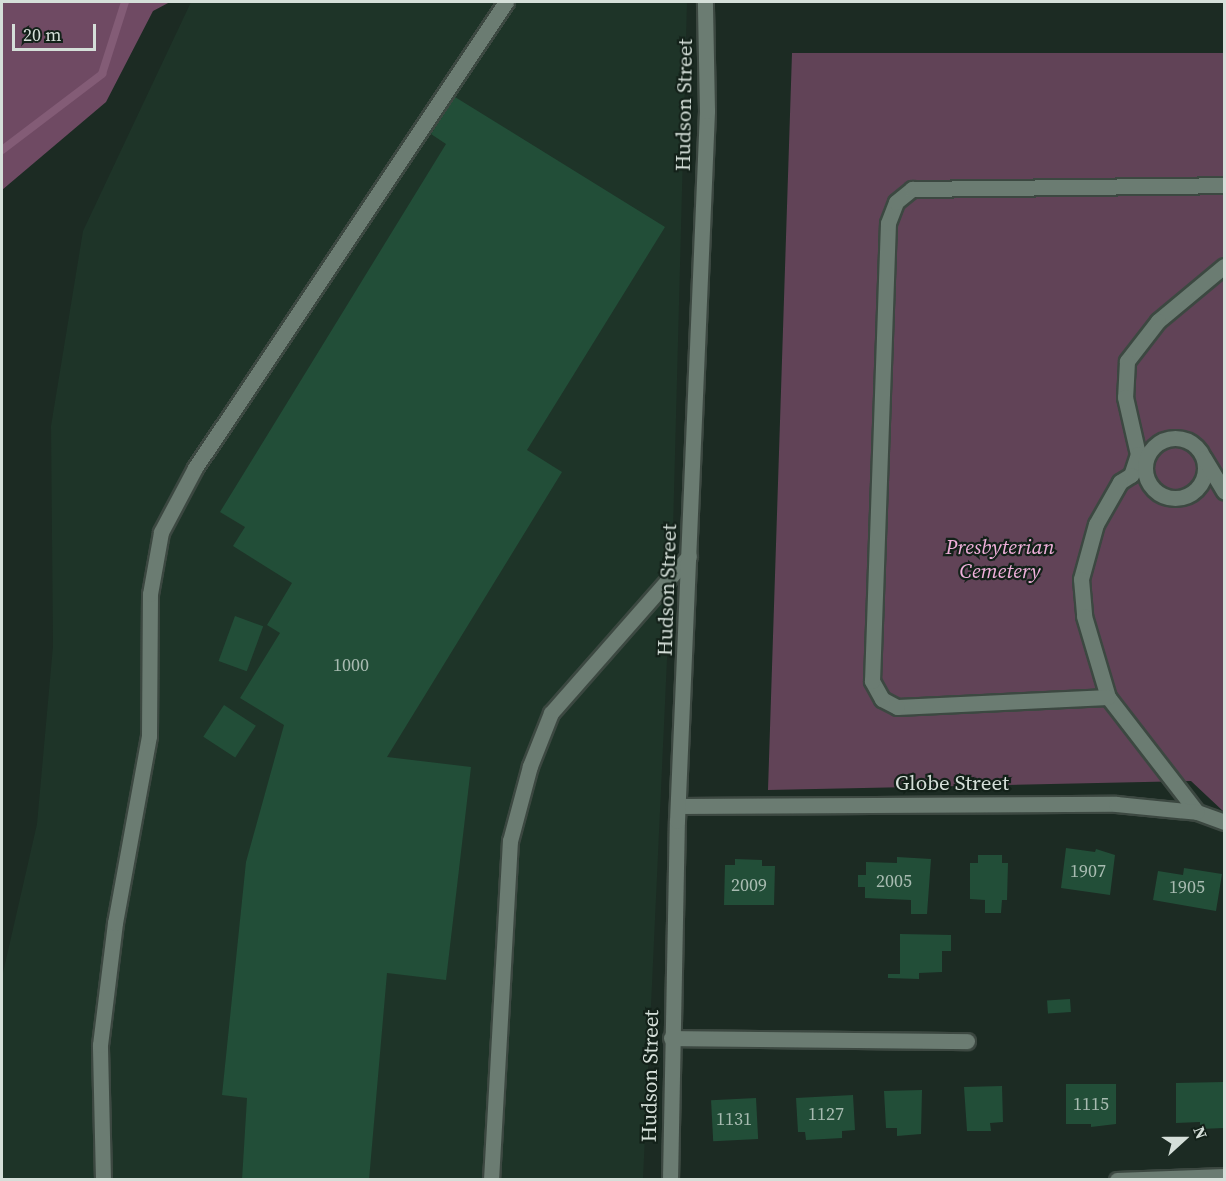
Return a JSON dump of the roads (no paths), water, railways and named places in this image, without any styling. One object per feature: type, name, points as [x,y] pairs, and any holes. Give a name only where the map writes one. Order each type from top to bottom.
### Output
[{"type":"street","points":[[103,1179],[100,1045],[115,923],[149,736],[150,594],[161,532],[195,468],[506,2]]},
{"type":"street","name":"Hudson Street","points":[[670,1179],[671,1038],[678,806],[707,111],[705,2]]},
{"type":"street","points":[[1108,697],[897,707],[882,699],[872,681],[888,223],[896,202],[912,189],[1224,185]]},
{"type":"street","points":[[1197,812],[1108,697],[1084,616],[1080,579],[1096,524],[1141,456],[1175,438],[1188,441],[1202,455],[1224,488],[1184,497],[1159,494],[1147,479],[1141,456],[1125,397],[1127,361],[1158,321],[1224,266]]},
{"type":"street","points":[[1184,497],[1203,480],[1202,455]]},
{"type":"street","points":[[1141,456],[1146,460],[1147,479]]},
{"type":"street","points":[[491,1179],[510,841],[530,766],[551,713],[689,556]]},
{"type":"street","name":"Globe Street","points":[[678,806],[1116,804],[1197,812],[1224,822]]},
{"type":"street","points":[[671,1038],[967,1041]]},
{"type":"street","points":[[1117,1179],[1224,1176]]},
{"type":"waterway","points":[[2,150],[102,74],[125,2]]},
{"type":"park label","name":"Presbyterian Cemetery","points":[[1000,559]]}]
